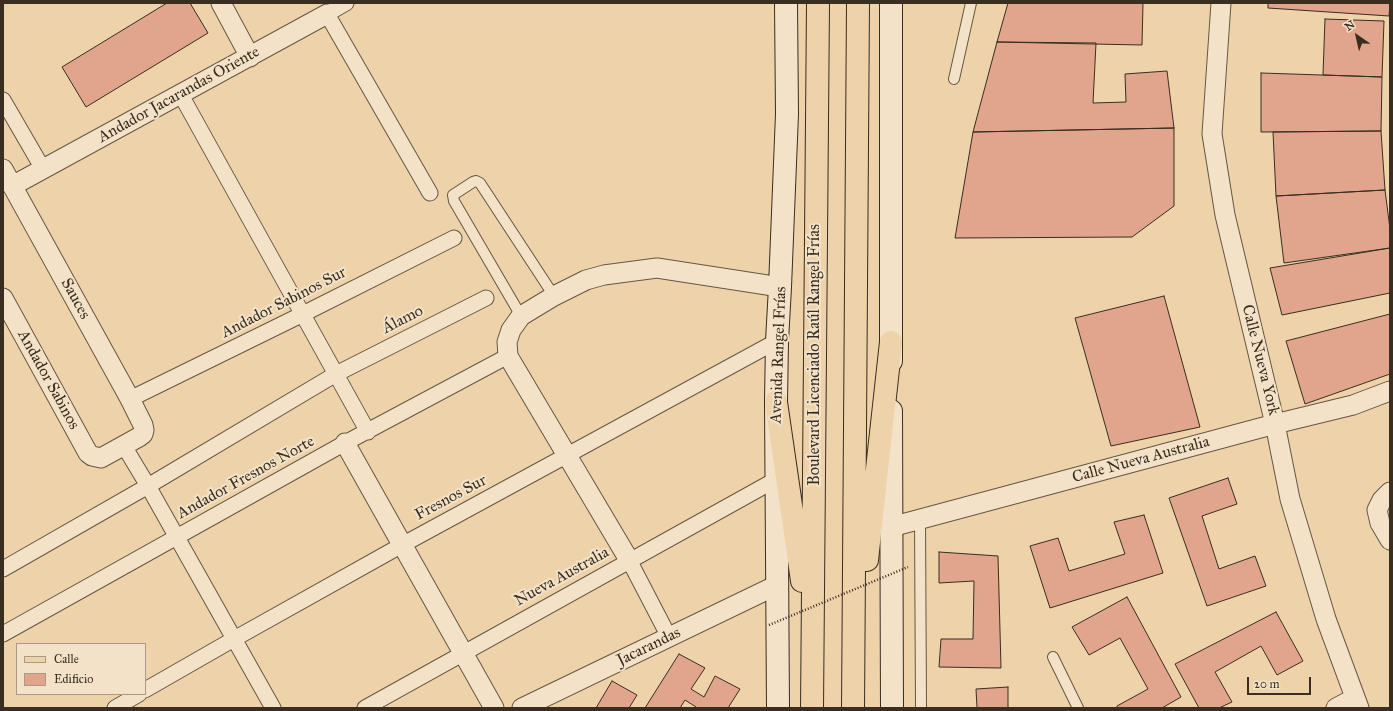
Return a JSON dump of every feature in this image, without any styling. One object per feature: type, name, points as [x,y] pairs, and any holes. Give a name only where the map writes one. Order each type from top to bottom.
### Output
[{"type":"main road","name":"Avenida Rangel Frías","points":[[778,708],[776,402],[777,341],[787,114],[786,3]]},
{"type":"main road","name":"Boulevard Licenciado Raúl Rangel Frías","points":[[812,708],[818,3]]},
{"type":"main road","points":[[853,708],[858,3]]},
{"type":"main road","points":[[891,3],[892,708]]},
{"type":"main road","points":[[854,677],[891,342]]},
{"type":"main road","points":[[776,402],[813,656]]},
{"type":"street","points":[[221,3],[250,56]]},
{"type":"street","name":"Andador Jacarandas Oriente","points":[[12,186],[181,95],[346,3]]},
{"type":"street","name":"Calle Nueva York","points":[[1221,3],[1212,134],[1225,215],[1275,424],[1290,499],[1326,619],[1357,703]]},
{"type":"street","points":[[327,14],[430,193]]},
{"type":"street","points":[[181,95],[368,432]]},
{"type":"street","points":[[3,100],[43,169]]},
{"type":"street","name":"Sauces","points":[[3,169],[130,400],[144,430],[143,434],[124,446]]},
{"type":"street","name":"Andador Sabinos Sur","points":[[130,400],[454,238]]},
{"type":"street","points":[[669,637],[628,560],[508,356],[507,342],[509,334],[521,316],[554,296],[586,280],[604,275],[657,268],[780,287]]},
{"type":"street","name":"Andador Sabinos","points":[[3,298],[88,453],[97,458],[106,456],[124,446]]},
{"type":"street","name":"Álamo","points":[[336,374],[486,298]]},
{"type":"street","name":"Fresnos Sur","points":[[146,689],[402,545],[777,341]]},
{"type":"street","name":"Andador Fresnos Norte","points":[[3,634],[345,443],[508,356]]},
{"type":"street","points":[[3,569],[148,486],[336,374]]},
{"type":"street","name":"Calle Nueva Australia","points":[[891,527],[1275,424],[1353,405],[1390,391]]},
{"type":"street","points":[[345,443],[494,708]]},
{"type":"street","points":[[124,446],[273,708]]},
{"type":"street","name":"Nueva Australia","points":[[365,708],[628,560],[777,479]]},
{"type":"street","points":[[1384,499],[1377,510],[1380,524],[1390,540]]},
{"type":"street","name":"Jacarandas","points":[[522,708],[777,585]]},
{"type":"street","points":[[115,708],[137,695]]},
{"type":"street","points":[[1336,708],[1357,703]]},
{"type":"lane","points":[[954,79],[971,3]]},
{"type":"lane","points":[[521,316],[454,201],[453,195],[473,182],[476,181],[480,183],[554,296]]},
{"type":"lane","points":[[920,520],[921,708]]},
{"type":"lane","points":[[1053,657],[1078,708]]},
{"type":"path","points":[[769,625],[908,567]]},
{"type":"building","points":[[167,3],[190,3],[208,33],[86,107],[62,67]]},
{"type":"building","points":[[1008,3],[1143,3],[1142,45],[997,42]]},
{"type":"building","points":[[1268,3],[1390,4],[1389,16],[1268,8]]},
{"type":"building","points":[[1325,19],[1384,21],[1382,77],[1323,75]]},
{"type":"building","points":[[997,42],[1096,43],[1093,103],[1126,102],[1125,74],[1167,71],[1174,128],[973,132]]},
{"type":"building","points":[[1261,73],[1382,77],[1381,131],[1261,132]]},
{"type":"building","points":[[1174,128],[1174,206],[1132,237],[955,238],[973,132]]},
{"type":"building","points":[[1381,131],[1385,190],[1276,196],[1273,132]]},
{"type":"building","points":[[1385,190],[1390,229],[1390,248],[1284,263],[1276,196]]},
{"type":"building","points":[[1390,248],[1390,293],[1282,315],[1270,268]]},
{"type":"building","points":[[1164,296],[1200,427],[1111,446],[1075,318]]},
{"type":"building","points":[[1390,314],[1390,374],[1305,404],[1286,341]]},
{"type":"building","points":[[1228,478],[1237,504],[1202,516],[1219,569],[1255,556],[1266,586],[1207,606],[1169,498]]},
{"type":"building","points":[[1144,515],[1163,573],[1050,608],[1030,546],[1058,538],[1069,571],[1125,554],[1114,522]]},
{"type":"building","points":[[939,552],[998,556],[1001,668],[939,667],[941,639],[973,639],[974,581],[939,583]]},
{"type":"building","points":[[1127,597],[1181,697],[1162,708],[1117,708],[1117,706],[1148,689],[1120,638],[1089,655],[1072,627]]},
{"type":"building","points":[[1276,612],[1303,661],[1277,675],[1261,646],[1215,672],[1232,702],[1219,708],[1199,708],[1175,664]]},
{"type":"building","points":[[679,654],[705,668],[691,689],[704,697],[715,676],[740,689],[728,708],[695,708],[696,707],[685,700],[680,708],[645,708]]},
{"type":"building","points":[[612,681],[637,695],[629,708],[596,708]]},
{"type":"building","points":[[1008,687],[1008,708],[977,708],[976,689]]}]
